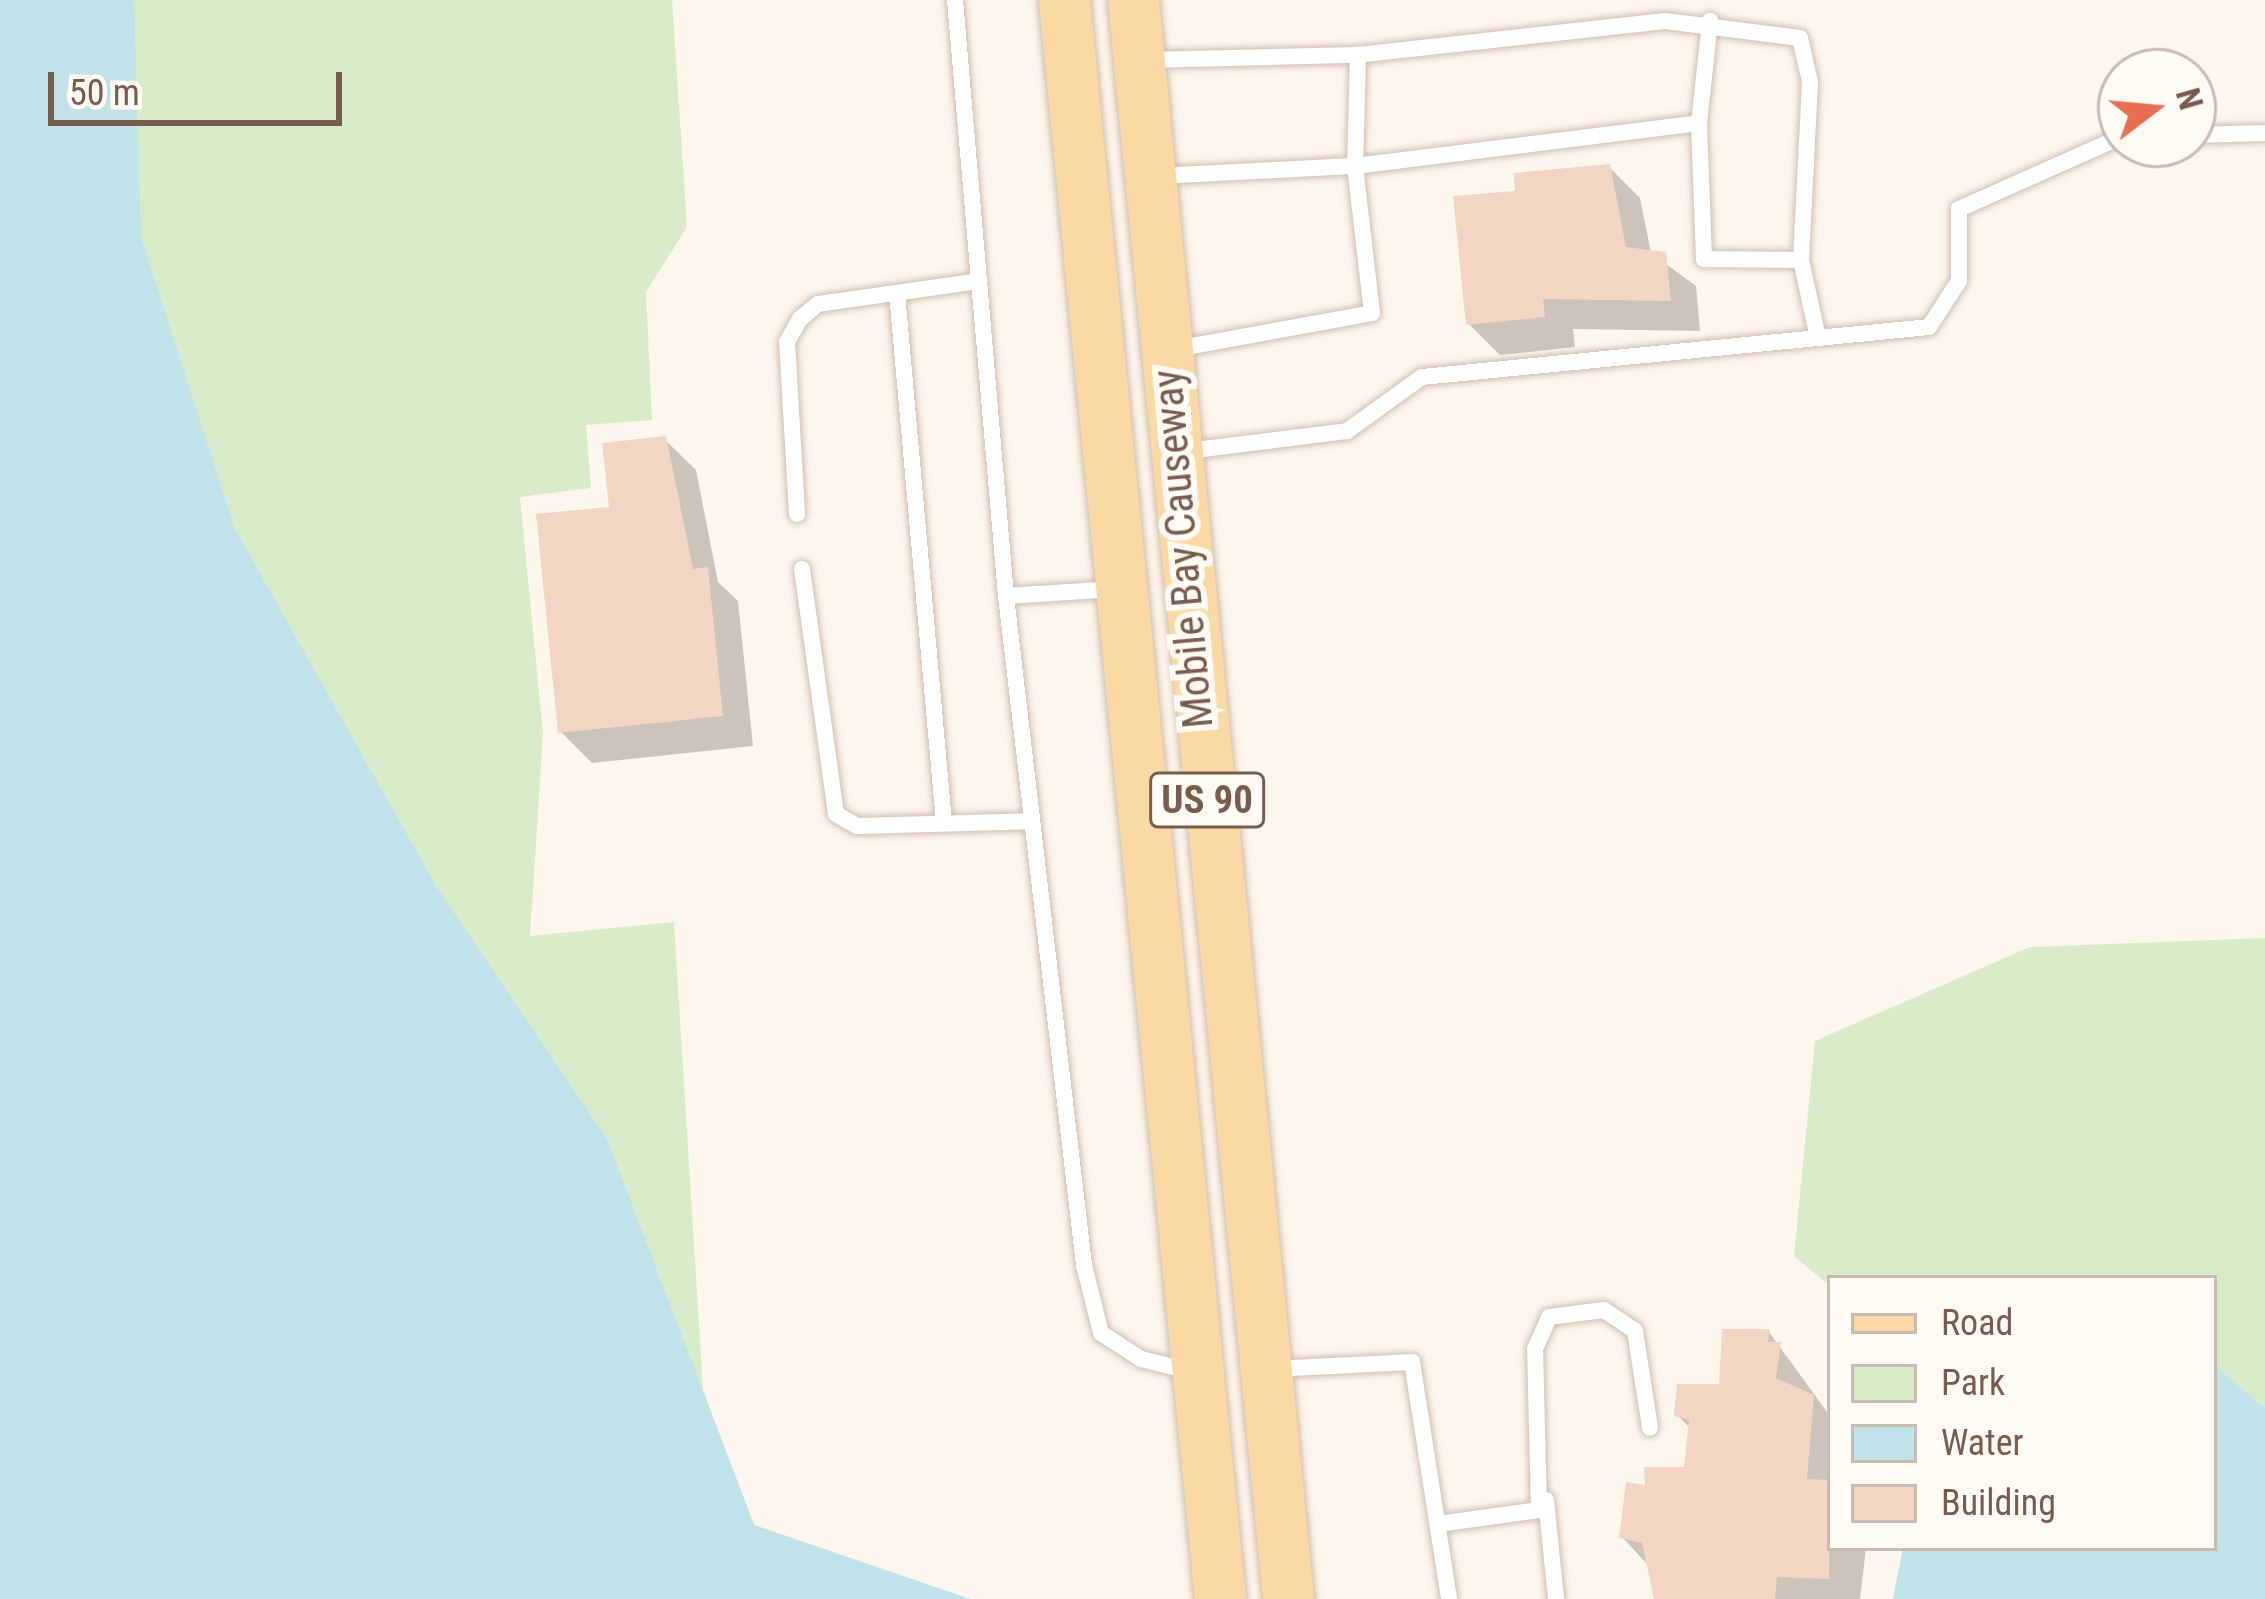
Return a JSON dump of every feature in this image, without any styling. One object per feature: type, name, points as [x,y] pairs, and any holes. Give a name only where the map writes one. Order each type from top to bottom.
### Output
[{"type":"main road","name":"Mobile Bay Causeway","points":[[1064,0],[1117,589],[1220,1599]]},
{"type":"main road","name":"Mobile Bay Causeway","points":[[1133,0],[1184,584],[1288,1599]]},
{"type":"main road","points":[[1117,589],[1184,584]]},
{"type":"main road","points":[[1200,1374],[1268,1370]]},
{"type":"lane","points":[[955,0],[1006,596],[1101,1333],[1141,1359],[1200,1374]]},
{"type":"lane","points":[[1138,60],[1358,55],[1710,21],[1800,38],[1810,82],[1801,260],[1818,338]]},
{"type":"lane","points":[[1710,21],[1699,123],[1704,259],[1801,260]]},
{"type":"lane","points":[[1164,351],[1372,313],[1355,166],[1358,55]]},
{"type":"lane","points":[[1150,177],[1355,166],[1699,123]]},
{"type":"lane","points":[[2217,134],[2265,133]]},
{"type":"lane","points":[[1173,453],[1347,431],[1422,377],[1929,327],[1959,280],[1959,209],[2097,148]]},
{"type":"lane","points":[[797,514],[787,342],[818,304],[979,281]]},
{"type":"lane","points":[[897,292],[944,824]]},
{"type":"lane","points":[[802,569],[836,814],[857,826],[1032,821]]},
{"type":"lane","points":[[1006,596],[1117,589]]},
{"type":"lane","points":[[1556,1599],[1534,1349],[1549,1318],[1604,1310],[1635,1331],[1650,1428]]},
{"type":"lane","points":[[1268,1370],[1412,1362],[1449,1599]]},
{"type":"lane","points":[[1438,1524],[1529,1516],[1545,1493]]},
{"type":"green space","points":[[0,0],[672,0],[687,227],[646,292],[652,420],[586,425],[591,488],[520,497],[543,733],[530,936],[674,922],[703,1390],[754,1525],[970,1599],[0,1599]]},
{"type":"green space","points":[[2265,938],[2265,1408],[2217,1368],[2217,1275],[1827,1275],[1827,1284],[1794,1256],[1815,1041],[2030,947]]},
{"type":"water","points":[[0,0],[134,0],[141,237],[235,529],[436,886],[607,1139],[754,1525],[970,1599],[0,1599]]},
{"type":"water","points":[[2217,1368],[2265,1408],[2265,1599],[1893,1599],[1902,1551],[2217,1551]]},
{"type":"building","points":[[1610,164],[1626,247],[1666,252],[1671,301],[1543,299],[1545,317],[1466,325],[1453,196],[1515,191],[1514,173]]},
{"type":"building","points":[[666,436],[693,569],[708,567],[723,716],[558,733],[536,514],[609,507],[602,443]]},
{"type":"building","points":[[1722,1329],[1770,1329],[1768,1342],[1781,1342],[1776,1378],[1814,1395],[1807,1479],[1827,1480],[1829,1579],[1777,1577],[1775,1599],[1654,1599],[1642,1543],[1619,1538],[1626,1482],[1645,1485],[1644,1467],[1684,1467],[1689,1420],[1674,1416],[1677,1384],[1719,1384]]}]
